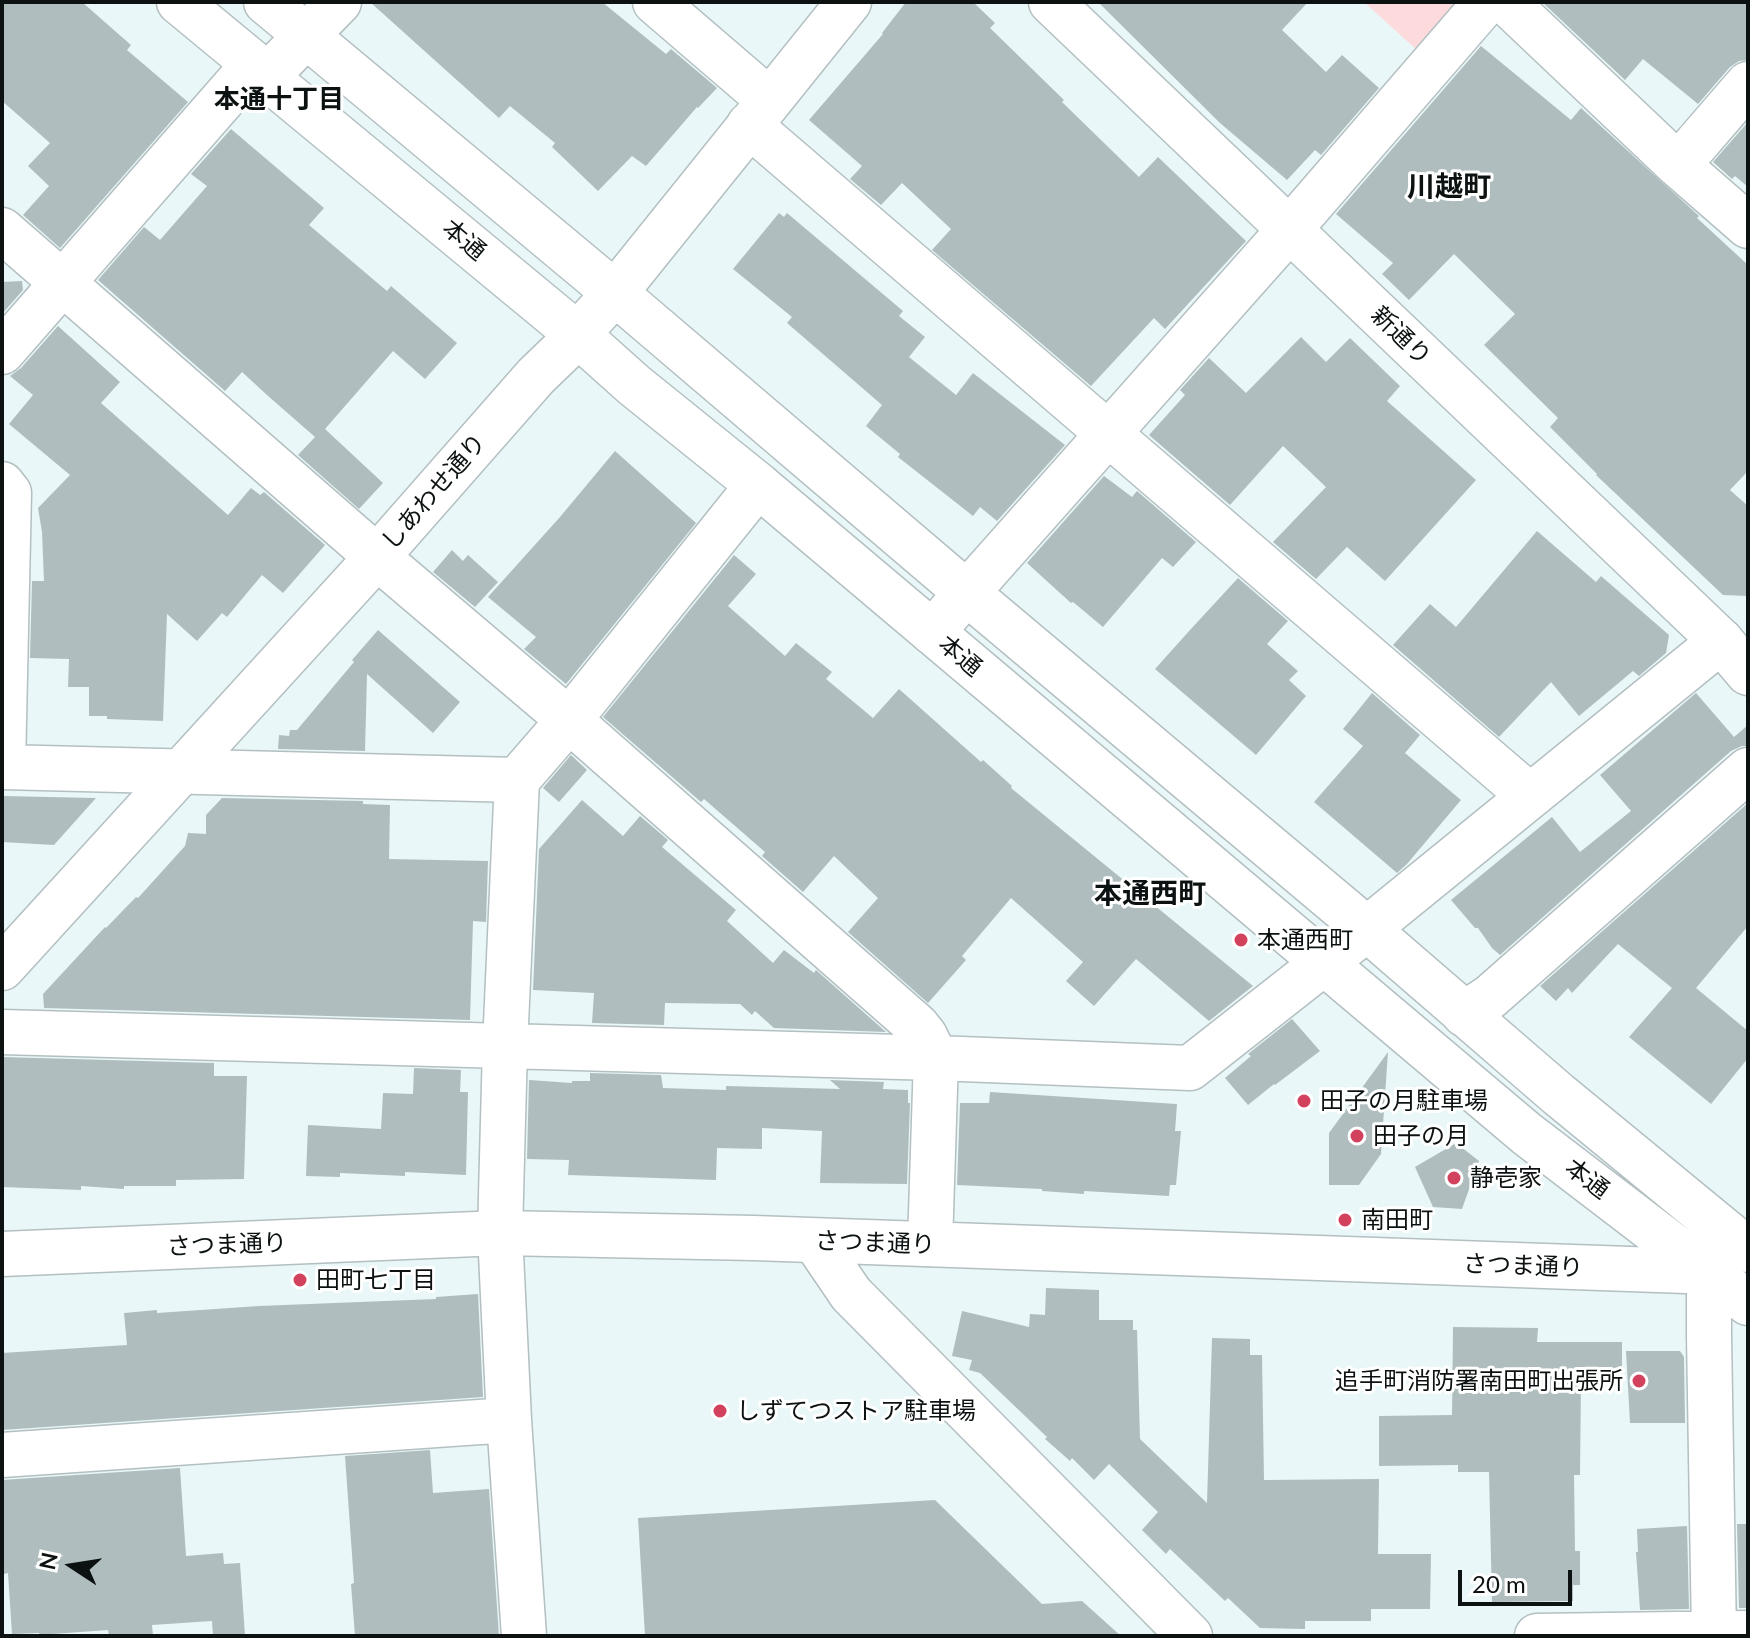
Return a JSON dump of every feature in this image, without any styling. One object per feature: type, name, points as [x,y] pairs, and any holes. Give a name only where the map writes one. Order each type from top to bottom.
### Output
[{"type":"street","name":"本通","points":[[179,2],[634,385],[758,485],[1527,1134],[1729,1273],[1748,1303]]},
{"type":"street","name":"本通","points":[[266,2],[615,293],[1464,1014],[1748,1250]]},
{"type":"street","points":[[2,352],[260,70],[307,36],[339,2]]},
{"type":"street","points":[[655,2],[759,112],[1109,434],[1530,796]]},
{"type":"street","name":"しあわせ通り","points":[[2,968],[377,557],[536,376],[615,293],[849,2]]},
{"type":"street","name":"新通り","points":[[1051,2],[1289,230],[1739,643]]},
{"type":"street","points":[[932,632],[1289,230],[1486,2]]},
{"type":"street","points":[[1506,2],[1678,165],[1748,226]]},
{"type":"street","points":[[1678,165],[1748,84]]},
{"type":"street","points":[[2,230],[569,720],[917,1026],[936,1058],[930,1244]]},
{"type":"street","points":[[2,484],[9,493],[2,767],[517,780]]},
{"type":"street","points":[[524,1636],[500,1233],[517,780],[758,485]]},
{"type":"street","points":[[2,1032],[1190,1068],[1530,796],[1739,643]]},
{"type":"street","points":[[1464,1014],[1490,997],[1748,770]]},
{"type":"street","name":"さつま通り","points":[[2,1254],[500,1233],[930,1244],[1729,1273]]},
{"type":"street","points":[[815,1241],[851,1294],[1190,1636]]},
{"type":"street","points":[[1537,1636],[1725,1634],[1729,1273]]},
{"type":"street","points":[[2,1455],[509,1420]]},
{"type":"shaded area","points":[[1364,2],[1465,2],[1419,52]]},
{"type":"building","points":[[2,2],[82,2],[131,45],[127,50],[188,102],[60,248],[23,215],[49,186],[28,166],[50,143],[2,101]]},
{"type":"building","points":[[370,2],[602,2],[666,54],[671,49],[717,88],[646,166],[632,156],[598,191],[552,147],[555,143],[510,106],[499,118]]},
{"type":"building","points":[[906,2],[973,2],[995,23],[990,28],[1139,177],[1158,157],[1246,241],[1165,329],[1154,318],[1091,386],[932,250],[951,229],[902,183],[881,205],[850,179],[862,166],[809,120],[883,34]]},
{"type":"building","points":[[1098,2],[1308,2],[1282,30],[1326,72],[1342,55],[1379,88],[1321,155],[1315,150],[1287,180],[1220,123]]},
{"type":"building","points":[[1542,2],[1748,2],[1748,60],[1730,67],[1698,104],[1643,59],[1625,80]]},
{"type":"building","points":[[1481,46],[1571,120],[1581,108],[1748,265],[1748,471],[1730,490],[1748,506],[1748,596],[1723,595],[1550,427],[1558,418],[1484,345],[1515,314],[1454,254],[1409,300],[1382,274],[1393,263],[1336,214]]},
{"type":"building","points":[[1748,122],[1748,187],[1735,176],[1732,179],[1713,162]]},
{"type":"building","points":[[231,129],[324,208],[309,225],[387,291],[391,286],[457,343],[425,379],[393,351],[325,429],[383,483],[359,509],[298,455],[315,437],[242,372],[225,391],[98,280],[144,227],[160,240],[207,186],[191,174]]},
{"type":"building","points":[[779,213],[784,217],[787,213],[903,311],[899,316],[925,337],[909,357],[956,395],[973,373],[1065,445],[997,521],[980,507],[973,516],[898,457],[900,454],[866,426],[882,405],[787,323],[792,317],[733,269]]},
{"type":"building","points":[[22,281],[23,290],[2,314],[2,282]]},
{"type":"building","points":[[58,326],[120,382],[101,403],[228,515],[251,488],[260,495],[264,492],[325,545],[283,593],[262,575],[227,617],[222,613],[197,641],[167,614],[163,721],[89,716],[89,687],[68,687],[69,659],[30,658],[32,581],[44,581],[38,508],[70,475],[9,424],[33,395],[10,376]]},
{"type":"building","points":[[1301,337],[1326,362],[1350,338],[1400,386],[1387,401],[1476,480],[1385,581],[1347,547],[1316,579],[1273,542],[1326,487],[1283,446],[1230,505],[1149,435],[1185,395],[1180,390],[1209,358],[1246,393]]},
{"type":"building","points":[[615,451],[696,523],[566,684],[524,649],[536,637],[488,597]]},
{"type":"building","points":[[1104,476],[1132,497],[1137,491],[1196,542],[1173,567],[1162,558],[1103,627],[1027,563]]},
{"type":"building","points":[[1537,531],[1596,582],[1601,576],[1669,635],[1666,653],[1639,676],[1633,671],[1579,716],[1551,682],[1499,737],[1393,645],[1430,604],[1456,627]]},
{"type":"building","points":[[452,550],[463,561],[468,555],[498,582],[475,607],[433,572]]},
{"type":"building","points":[[734,555],[756,574],[728,606],[785,656],[796,643],[832,672],[826,679],[873,718],[899,689],[981,762],[983,760],[1011,788],[1253,986],[1209,1021],[1136,959],[1094,1006],[1066,981],[1083,962],[1011,898],[962,956],[966,960],[928,1003],[848,932],[878,898],[834,856],[803,892],[762,856],[765,852],[704,799],[701,802],[603,717]]},
{"type":"building","points":[[1238,578],[1288,621],[1267,644],[1298,671],[1289,680],[1306,696],[1256,755],[1155,669]]},
{"type":"building","points":[[378,630],[460,702],[433,733],[367,674],[365,751],[278,749],[279,735],[289,736],[290,730],[297,730]]},
{"type":"building","points":[[1372,693],[1420,735],[1405,753],[1461,800],[1397,873],[1314,802],[1363,746],[1343,729]]},
{"type":"building","points":[[1696,693],[1734,737],[1748,725],[1748,746],[1731,751],[1500,955],[1451,900],[1552,817],[1580,852],[1631,811],[1600,775]]},
{"type":"building","points":[[571,755],[587,770],[559,802],[543,788]]},
{"type":"building","points":[[2,796],[96,798],[54,845],[2,842]]},
{"type":"building","points":[[222,798],[363,801],[363,804],[390,805],[389,859],[488,861],[486,922],[473,921],[470,1020],[44,1008],[43,994],[185,846],[188,833],[206,834],[206,815]]},
{"type":"building","points":[[582,800],[623,836],[640,816],[668,840],[662,847],[736,910],[727,921],[773,963],[784,950],[814,973],[816,970],[886,1032],[774,1028],[755,1011],[752,1015],[740,1004],[665,1003],[664,1025],[592,1023],[594,993],[533,990],[539,849]]},
{"type":"building","points":[[1748,803],[1748,926],[1696,988],[1748,1031],[1748,1058],[1711,1104],[1629,1037],[1672,988],[1618,944],[1572,993],[1568,988],[1556,1001],[1540,986]]},
{"type":"building","points":[[1292,1019],[1320,1051],[1248,1105],[1225,1078],[1251,1056],[1248,1054]]},
{"type":"building","points":[[1388,1052],[1381,1154],[1359,1185],[1329,1185],[1329,1133]]},
{"type":"building","points":[[2,1057],[214,1063],[214,1076],[247,1076],[244,1179],[176,1180],[176,1186],[124,1186],[124,1189],[2,1187]]},
{"type":"building","points":[[414,1068],[461,1070],[460,1092],[468,1092],[466,1175],[405,1172],[405,1176],[340,1173],[340,1177],[306,1176],[308,1125],[381,1129],[383,1093],[413,1094]]},
{"type":"building","points":[[590,1073],[661,1075],[663,1088],[840,1089],[830,1080],[884,1082],[883,1089],[908,1090],[907,1184],[820,1183],[822,1131],[762,1128],[762,1149],[717,1148],[716,1180],[568,1175],[569,1160],[527,1159],[529,1080],[590,1081]]},
{"type":"building","points":[[990,1092],[1177,1104],[1175,1131],[1181,1131],[1176,1185],[1170,1185],[1169,1196],[1084,1191],[1084,1194],[957,1185],[960,1103],[989,1103]]},
{"type":"building","points":[[1456,1143],[1479,1161],[1462,1209],[1433,1207],[1415,1167]]},
{"type":"building","points":[[1046,1288],[1099,1290],[1099,1320],[1133,1320],[1133,1330],[1137,1330],[1140,1439],[1207,1503],[1212,1338],[1250,1339],[1250,1355],[1262,1355],[1264,1480],[1379,1479],[1378,1554],[1431,1554],[1430,1609],[1371,1609],[1371,1621],[1305,1621],[1305,1629],[1260,1628],[1228,1598],[1225,1601],[1170,1549],[1166,1554],[1142,1530],[1158,1512],[1109,1464],[1094,1480],[1072,1458],[1070,1461],[1045,1439],[1047,1437],[980,1373],[969,1370],[972,1360],[952,1356],[962,1311],[1029,1327],[1030,1314],[1045,1315]]},
{"type":"building","points":[[478,1294],[483,1397],[2,1430],[2,1353],[127,1345],[124,1313],[436,1299]]},
{"type":"building","points":[[1453,1327],[1538,1328],[1537,1342],[1622,1342],[1622,1379],[1581,1380],[1580,1475],[1574,1475],[1575,1551],[1580,1551],[1580,1585],[1573,1585],[1573,1601],[1492,1602],[1489,1472],[1458,1472],[1458,1465],[1379,1466],[1379,1416],[1452,1415]]},
{"type":"building","points":[[1626,1351],[1680,1351],[1684,1357],[1685,1423],[1630,1423]]},
{"type":"building","points":[[430,1450],[433,1493],[489,1489],[499,1636],[355,1636],[345,1456]]},
{"type":"building","points":[[180,1468],[186,1556],[223,1553],[224,1564],[240,1563],[245,1636],[213,1636],[212,1621],[152,1625],[153,1636],[109,1636],[108,1630],[12,1634],[8,1573],[4,1574],[2,1480]]},
{"type":"building","points":[[935,1500],[1042,1604],[1082,1601],[1121,1636],[645,1636],[638,1518]]},
{"type":"building","points":[[1737,1524],[1748,1524],[1748,1608],[1739,1608]]},
{"type":"building","points":[[1687,1526],[1689,1609],[1640,1610],[1637,1529]]},
{"type":"place","name":"本通西町","points":[[1241,940]]},
{"type":"place","name":"田子の月駐車場","points":[[1304,1101]]},
{"type":"place","name":"田子の月","points":[[1357,1136]]},
{"type":"place","name":"静壱家","points":[[1454,1178]]},
{"type":"place","name":"南田町","points":[[1345,1220]]},
{"type":"place","name":"田町七丁目","points":[[300,1280]]},
{"type":"place","name":"追手町消防署南田町出張所","points":[[1639,1381]]},
{"type":"place","name":"しずてつストア駐車場","points":[[720,1411]]},
{"type":"district","name":"本通十丁目","points":[[279,100]]},
{"type":"district","name":"川越町","points":[[1449,187]]},
{"type":"district","name":"本通西町","points":[[1150,894]]}]
